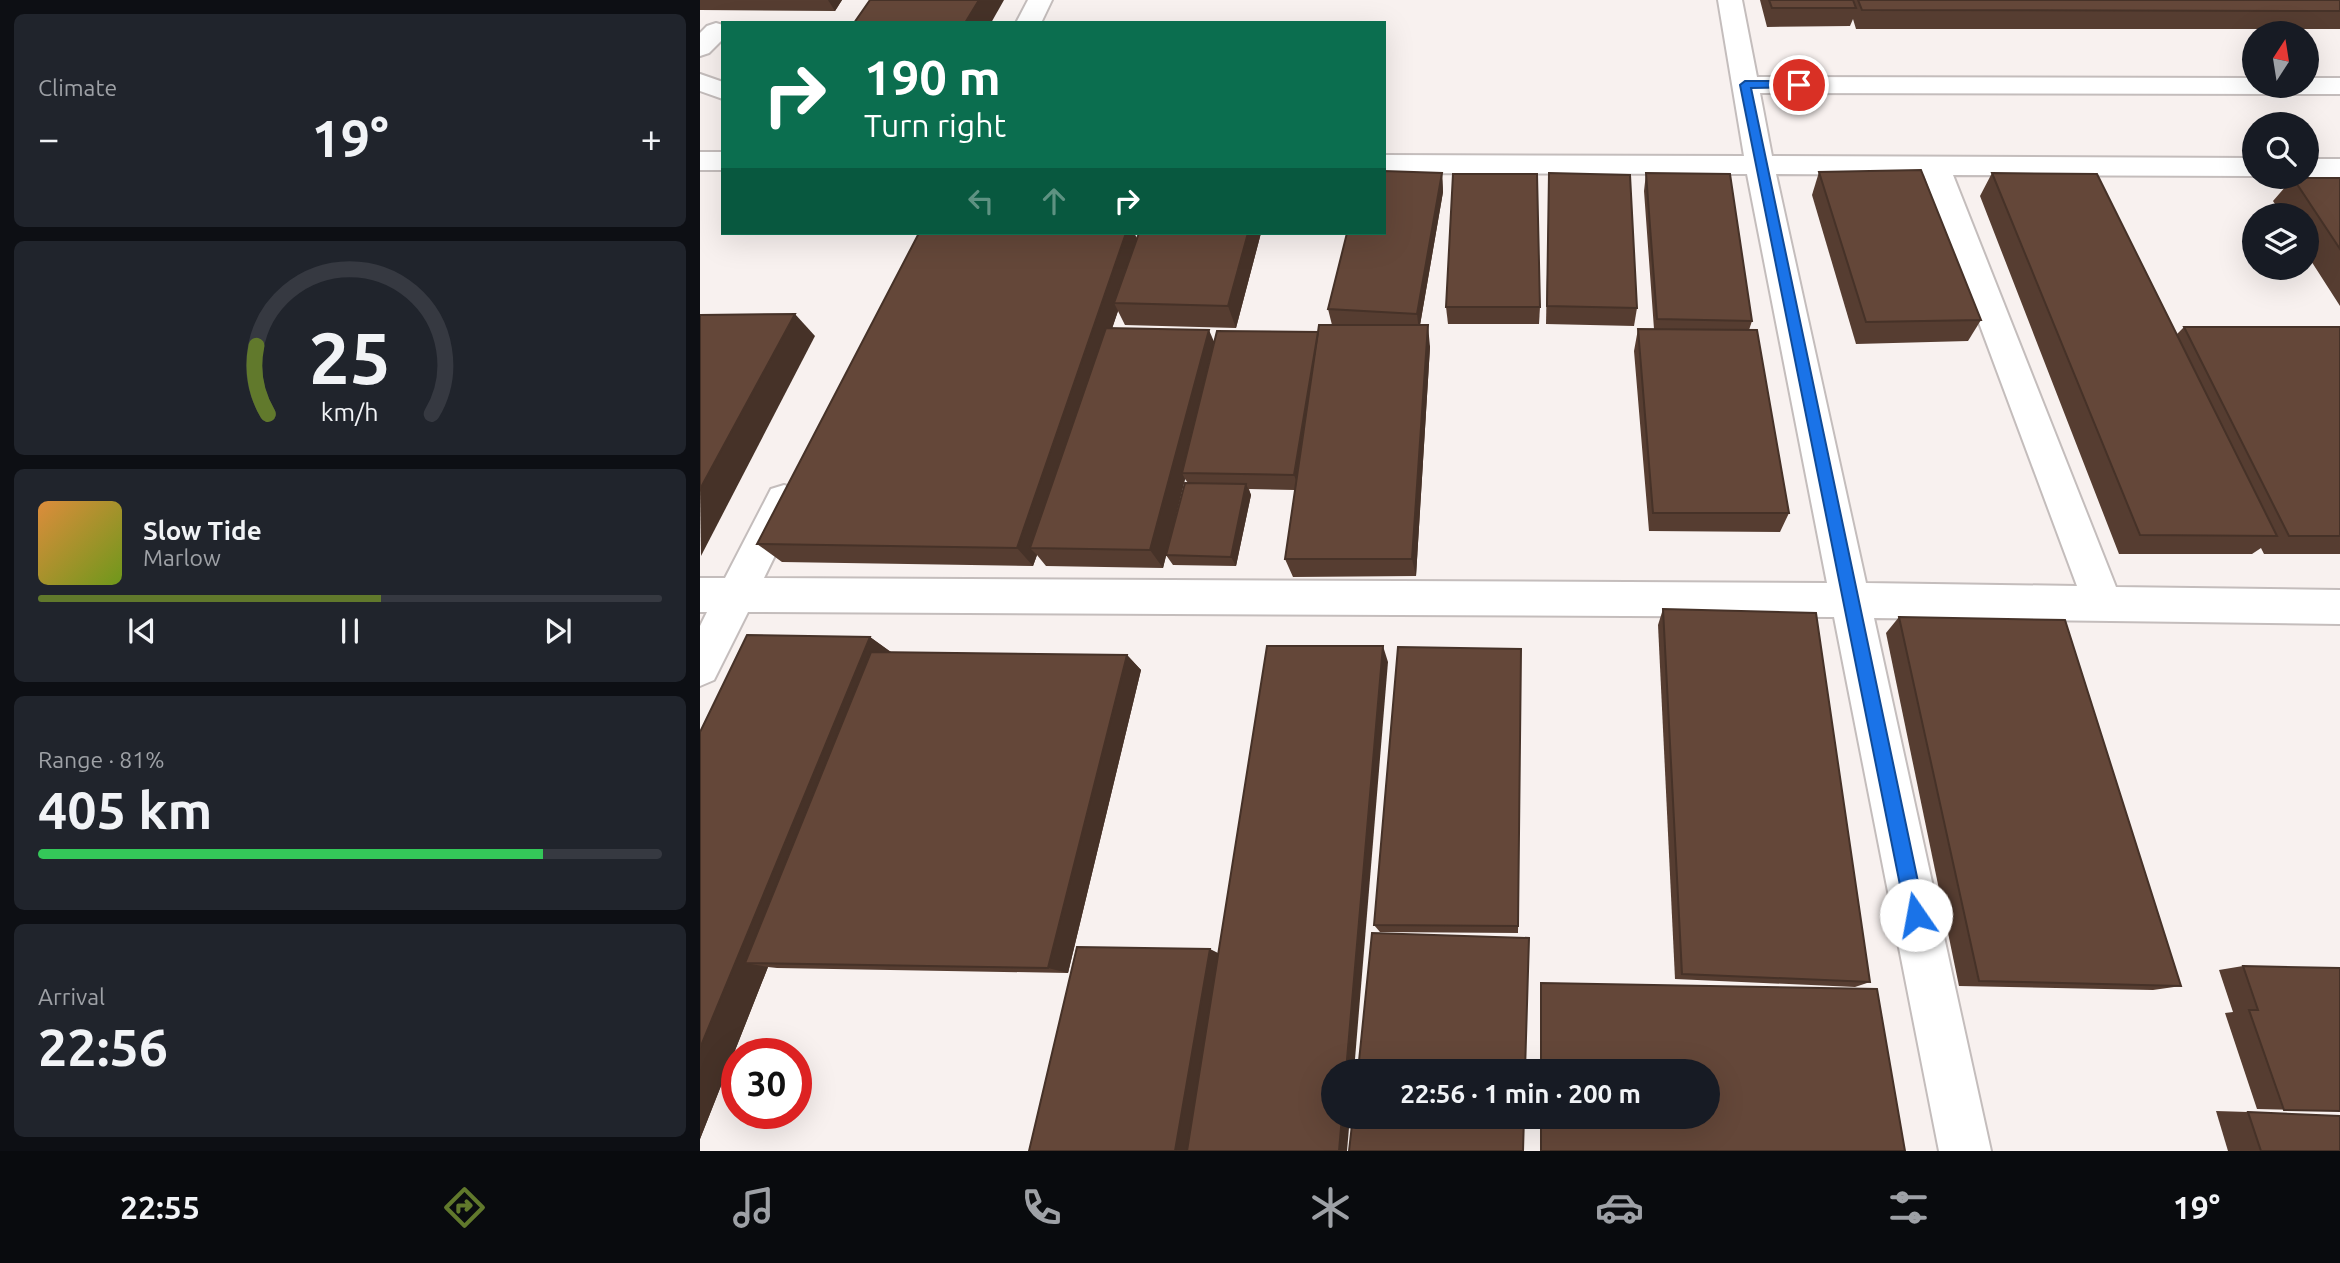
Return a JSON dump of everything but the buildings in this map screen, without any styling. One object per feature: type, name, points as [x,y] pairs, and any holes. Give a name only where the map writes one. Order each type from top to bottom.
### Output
[{"type":"street","points":[[1029,21],[1040,0]]},
{"type":"street","points":[[1730,0],[1760,166],[1965,1151]]},
{"type":"street","points":[[700,82],[721,90]]},
{"type":"street","points":[[1745,85],[2340,86]]},
{"type":"street","points":[[700,161],[721,161]]},
{"type":"street","points":[[1386,164],[2242,167]]},
{"type":"street","points":[[1935,166],[2103,603]]},
{"type":"street","points":[[2319,168],[2340,168]]},
{"type":"street","points":[[700,667],[718,595],[799,470]]},
{"type":"street","points":[[718,595],[1850,600],[2340,607]]},
{"type":"route","points":[[1799,85],[1745,85],[1916,915]]}]
